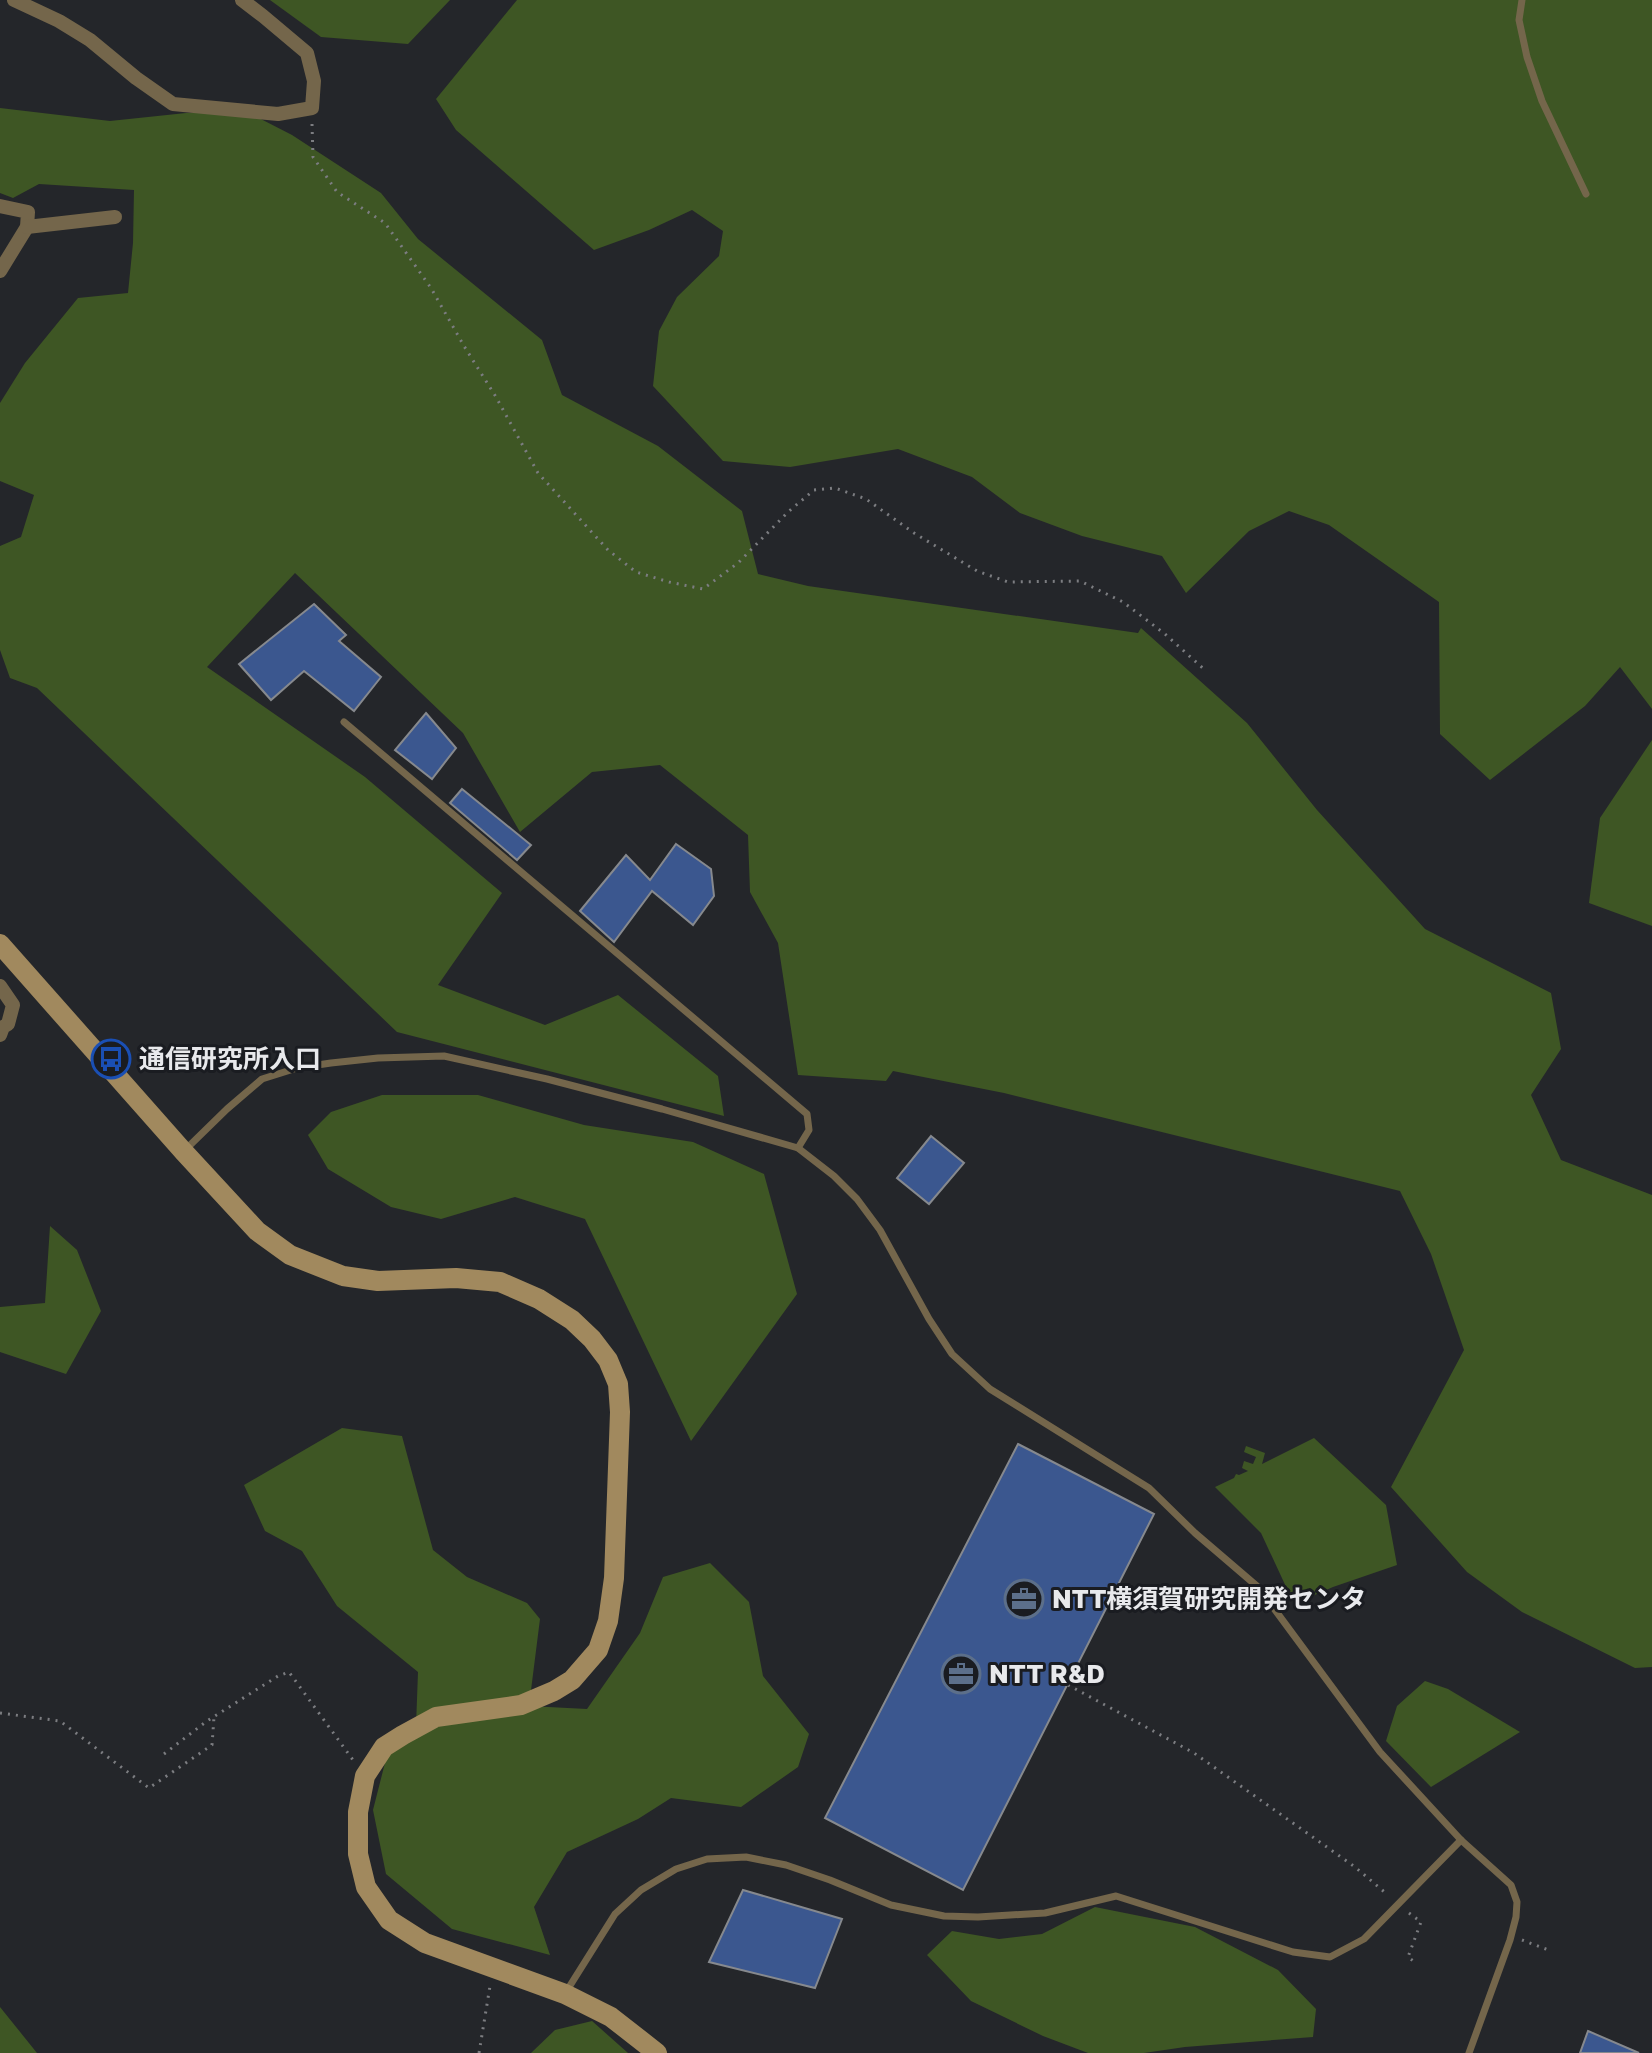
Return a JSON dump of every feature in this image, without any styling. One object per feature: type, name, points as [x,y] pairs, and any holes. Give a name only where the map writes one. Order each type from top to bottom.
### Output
[{"type":"street","points":[[14,0],[90,40],[173,104],[278,114],[312,108],[314,81],[307,53],[242,0]]},
{"type":"street","points":[[0,206],[28,212],[27,227],[0,271]]},
{"type":"street","points":[[27,227],[115,217]]},
{"type":"street","points":[[0,944],[257,1231],[290,1255],[343,1276],[378,1281],[456,1278],[500,1282],[539,1299],[572,1320],[608,1360],[618,1384],[620,1412],[614,1578],[608,1621],[598,1650],[572,1680],[543,1696],[521,1705],[436,1717],[384,1747],[365,1776],[358,1812],[358,1854],[366,1887],[389,1920],[425,1943],[565,1994],[611,2017],[657,2053]]},
{"type":"street","points":[[0,986],[13,1005],[8,1024],[1,1029]]},
{"type":"lane","points":[[1522,0],[1519,20],[1527,57],[1542,101],[1586,194]]},
{"type":"lane","points":[[344,722],[807,1114],[809,1130],[798,1148]]},
{"type":"lane","points":[[183,1151],[262,1079],[297,1068],[347,1061],[444,1056],[547,1079],[798,1148],[834,1176],[880,1230],[952,1354],[990,1389],[1149,1488],[1258,1587],[1380,1752],[1461,1840],[1511,1885],[1517,1902],[1516,1917],[1469,2053]]},
{"type":"lane","points":[[565,1994],[615,1914],[641,1890],[676,1869],[707,1859],[746,1857],[786,1865],[891,1905],[944,1916],[1045,1913],[1116,1896],[1293,1952],[1330,1957],[1364,1939],[1461,1840]]},
{"type":"path","points":[[312,108],[313,157],[337,192],[385,223],[431,288],[538,473],[608,550],[636,572],[703,589],[738,563],[814,490],[835,488],[866,499],[914,533],[977,571],[1008,582],[1080,581],[1123,602],[1206,671]]},
{"type":"path","points":[[164,1754],[214,1717],[289,1672],[365,1776]]},
{"type":"path","points":[[1068,1685],[1194,1753],[1355,1867],[1421,1922],[1408,1957],[1416,1963]]},
{"type":"path","points":[[0,1713],[60,1721],[149,1788],[212,1745],[214,1717]]},
{"type":"path","points":[[1511,1937],[1551,1951]]},
{"type":"path","points":[[479,2053],[493,1969]]},
{"type":"green space","points":[[270,0],[450,0],[408,44],[321,37]]},
{"type":"green space","points":[[517,0],[1652,0],[1652,709],[1620,667],[1585,706],[1490,780],[1440,734],[1439,602],[1329,525],[1289,511],[1249,531],[1186,593],[1162,556],[1082,536],[1020,513],[972,477],[898,449],[790,467],[723,461],[653,386],[659,331],[677,297],[719,256],[723,231],[692,210],[594,250],[456,130],[436,99]]},
{"type":"green space","points":[[0,108],[110,121],[186,113],[249,113],[292,135],[381,193],[418,239],[542,340],[562,395],[658,446],[742,511],[758,574],[808,586],[1138,633],[1141,628],[1247,723],[1317,810],[1425,929],[1551,993],[1561,1049],[1531,1095],[1561,1160],[1652,1195],[1652,1667],[1635,1668],[1522,1612],[1467,1572],[1391,1487],[1464,1350],[1431,1254],[1400,1191],[1004,1093],[893,1071],[886,1081],[798,1075],[778,943],[750,892],[748,835],[660,765],[592,772],[520,832],[463,733],[295,573],[207,667],[365,777],[502,893],[438,985],[545,1025],[618,995],[718,1076],[724,1116],[397,1032],[37,688],[10,678],[0,650],[0,546],[21,537],[34,495],[0,481],[0,403],[25,363],[78,298],[128,293],[134,190],[39,184],[13,198],[0,193]]},
{"type":"green space","points":[[1652,740],[1652,926],[1589,903],[1600,818]]},
{"type":"green space","points":[[382,1095],[478,1095],[584,1125],[693,1142],[764,1174],[797,1294],[691,1441],[585,1219],[515,1197],[441,1219],[391,1207],[328,1169],[308,1135],[331,1112]]},
{"type":"green space","points":[[50,1226],[77,1250],[101,1311],[66,1374],[0,1352],[0,1307],[45,1303]]},
{"type":"green space","points":[[342,1428],[402,1436],[433,1550],[467,1577],[527,1603],[540,1619],[529,1706],[587,1709],[640,1633],[663,1577],[710,1563],[749,1602],[763,1676],[809,1734],[798,1767],[741,1807],[671,1798],[638,1819],[567,1852],[534,1907],[550,1955],[452,1929],[386,1874],[373,1810],[387,1755],[416,1726],[418,1672],[337,1606],[302,1551],[265,1531],[244,1485]]},
{"type":"green space","points":[[1314,1438],[1386,1505],[1397,1565],[1294,1604],[1261,1533],[1215,1487],[1236,1474],[1248,1471],[1242,1468],[1244,1461],[1253,1464],[1256,1457],[1244,1452],[1246,1446],[1265,1453],[1262,1464]]},
{"type":"green space","points":[[1425,1681],[1448,1689],[1520,1732],[1431,1787],[1386,1741],[1397,1706]]},
{"type":"green space","points":[[1095,1907],[1195,1927],[1278,1970],[1316,2009],[1313,2037],[1144,2053],[1088,2053],[1043,2036],[971,2001],[927,1955],[952,1931],[999,1939],[1042,1934]]},
{"type":"green space","points":[[0,2007],[37,2053],[0,2053]]},
{"type":"green space","points":[[592,2021],[628,2053],[531,2053],[555,2030]]},
{"type":"building","points":[[314,604],[346,635],[339,641],[381,677],[354,711],[304,671],[271,700],[239,664]]},
{"type":"building","points":[[426,713],[456,748],[432,779],[395,750]]},
{"type":"building","points":[[462,789],[531,845],[517,860],[450,803]]},
{"type":"building","points":[[676,844],[711,869],[714,896],[693,925],[652,891],[614,942],[580,911],[626,855],[650,880]]},
{"type":"building","points":[[931,1136],[964,1163],[929,1204],[897,1178]]},
{"type":"building","name":"NTT横須賀研究開発センタ","points":[[1018,1444],[1154,1514],[963,1890],[825,1818]]},
{"type":"building","points":[[743,1890],[842,1919],[815,1988],[709,1962]]},
{"type":"building","points":[[1588,2031],[1639,2053],[1580,2053]]},
{"type":"place","name":"通信研究所入口","points":[[111,1059]]},
{"type":"place","name":"NTT横須賀研究開発センタ","points":[[1024,1599]]},
{"type":"place","name":"NTT R&D","points":[[961,1674]]}]
